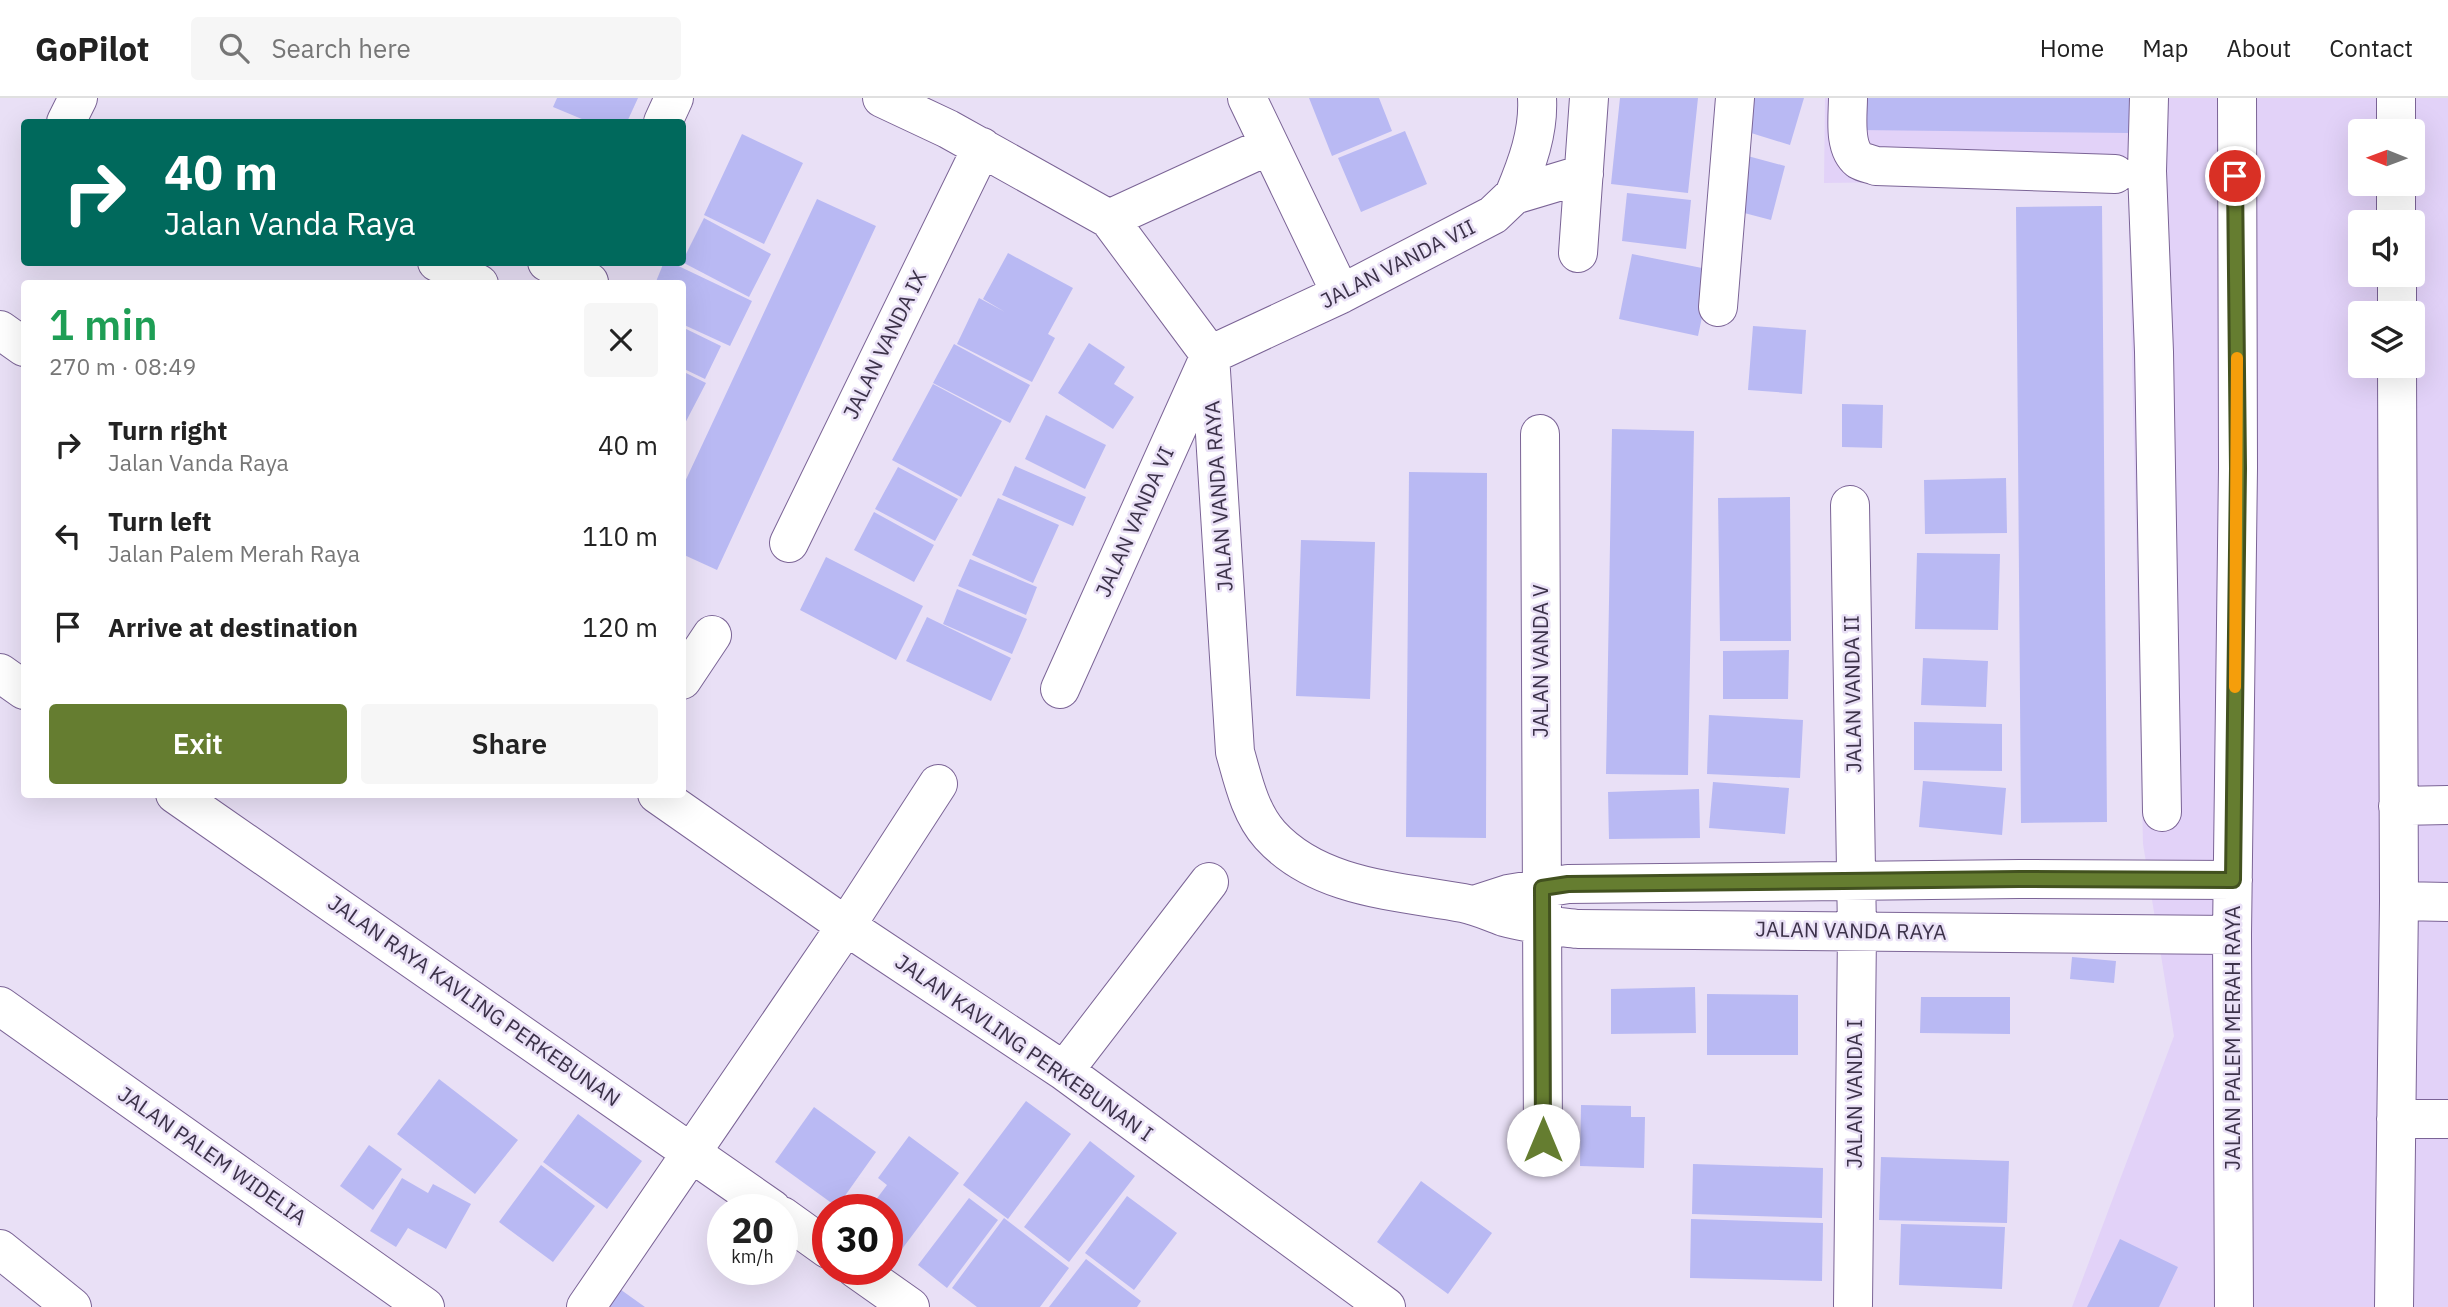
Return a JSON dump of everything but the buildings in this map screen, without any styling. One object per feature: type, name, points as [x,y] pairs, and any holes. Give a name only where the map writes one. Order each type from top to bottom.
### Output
[{"type":"street","points":[[68,119],[78,98]]},
{"type":"street","points":[[664,119],[674,98]]},
{"type":"street","points":[[882,98],[941,113],[982,147],[1109,219],[1210,355]]},
{"type":"street","points":[[1247,98],[1341,294]]},
{"type":"street","points":[[1514,195],[1534,138],[1537,98]]},
{"type":"street","points":[[1578,253],[1589,98]]},
{"type":"street","points":[[1718,307],[1735,98]]},
{"type":"street","points":[[1848,98],[1848,139],[1853,152],[1860,160],[1876,166],[2115,174]]},
{"type":"street","points":[[2149,98],[2147,171],[2154,352],[2162,812]]},
{"type":"street","name":"JALAN PALEM MERAH RAYA","points":[[2234,1307],[2232,935],[2238,468],[2237,98]]},
{"type":"street","points":[[2396,98],[2396,119]]},
{"type":"street","points":[[1109,219],[1268,146]]},
{"type":"street","name":"JALAN VANDA IX","points":[[789,543],[982,147]]},
{"type":"street","name":"JALAN VANDA VII","points":[[1210,355],[1341,294],[1493,215],[1514,195],[1584,174]]},
{"type":"street","points":[[445,266],[471,280]]},
{"type":"street","points":[[560,266],[592,276]]},
{"type":"street","points":[[0,330],[21,345]]},
{"type":"street","name":"JALAN VANDA RAYA","points":[[1210,355],[1235,752],[1247,795],[1269,834],[1301,862],[1346,882],[1474,905],[1505,917],[1542,907],[1568,884],[1855,883],[2019,879],[2233,880]]},
{"type":"street","name":"JALAN VANDA VI","points":[[1060,689],[1210,355]]},
{"type":"street","points":[[2394,1307],[2399,901],[2397,378]]},
{"type":"street","name":"JALAN VANDA V","points":[[1540,434],[1543,1140]]},
{"type":"street","name":"JALAN VANDA II","points":[[1850,505],[1855,883]]},
{"type":"street","points":[[686,674],[712,635]]},
{"type":"street","points":[[0,673],[21,688]]},
{"type":"street","points":[[586,1307],[846,926],[938,784]]},
{"type":"street","name":"JALAN RAYA KAVLING PERKEBUNAN","points":[[181,798],[751,1194]]},
{"type":"street","name":"JALAN KAVLING PERKEBUNAN I","points":[[663,798],[846,926],[1064,1072],[1386,1307]]},
{"type":"street","points":[[2398,806],[2448,804]]},
{"type":"street","points":[[1064,1072],[1209,882]]},
{"type":"street","name":"JALAN VANDA I","points":[[1853,1305],[1857,931],[1855,883]]},
{"type":"street","points":[[2399,901],[2448,902]]},
{"type":"street","name":"JALAN VANDA RAYA","points":[[1542,907],[1578,929],[2232,935]]},
{"type":"street","name":"JALAN PALEM WIDELIA","points":[[0,1006],[425,1307]]},
{"type":"street","points":[[2396,1119],[2448,1119]]},
{"type":"street","points":[[1,1252],[72,1307]]},
{"type":"street","points":[[879,1285],[910,1307]]},
{"type":"shaded area","points":[[1825,98],[2448,98],[2448,1307],[2072,1307],[2174,1036],[2143,844],[2128,179],[1824,183]]},
{"type":"slow traffic","points":[[2235,687],[2237,358]]},
{"type":"route","points":[[1543,1140],[1542,888],[1568,884],[1855,883],[2019,879],[2233,880],[2238,468],[2235,176]]}]
